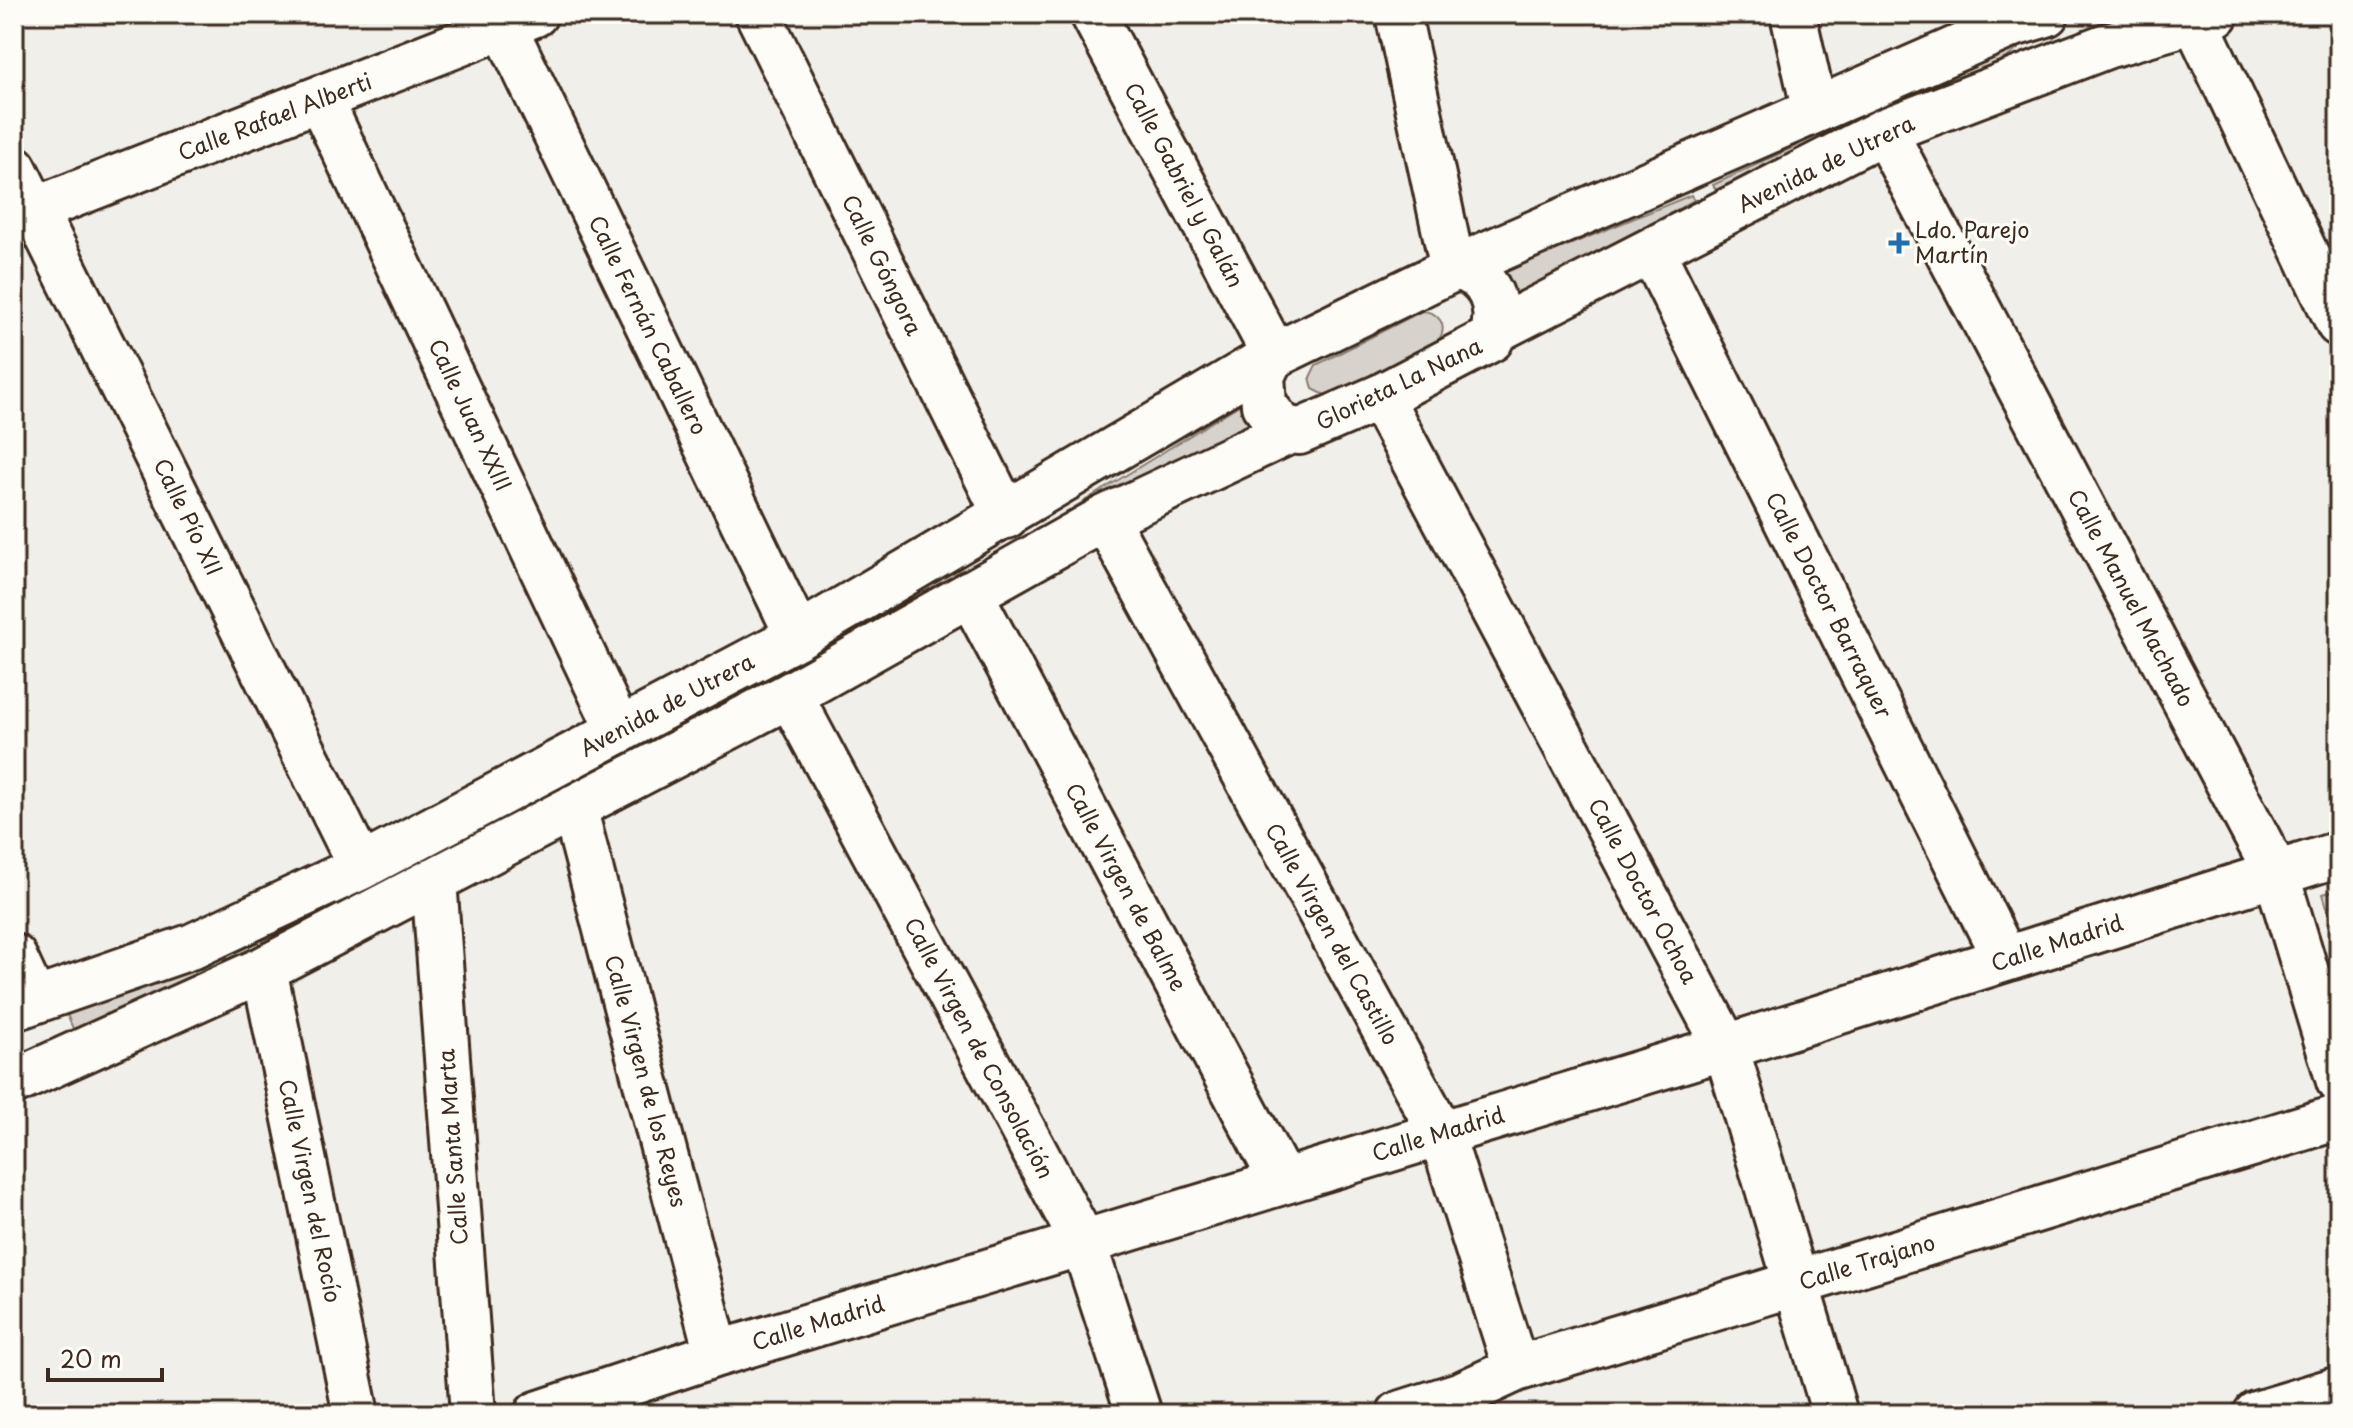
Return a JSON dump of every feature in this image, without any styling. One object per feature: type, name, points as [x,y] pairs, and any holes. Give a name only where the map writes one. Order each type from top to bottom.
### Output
[{"type":"street","name":"Calle Góngora","points":[[758,14],[1006,516]]},
{"type":"street","name":"Calle Gabriel y Galán","points":[[1093,14],[1273,357]]},
{"type":"street","points":[[1398,14],[1454,268]]},
{"type":"street","points":[[1793,14],[1814,108]]},
{"type":"street","points":[[1273,357],[1454,268],[1814,108],[2013,24],[2046,14]]},
{"type":"street","name":"Avenida de Utrera","points":[[1494,331],[1884,131],[2104,29],[2206,17]]},
{"type":"street","points":[[2206,17],[2339,324]]},
{"type":"street","name":"Calle Rafael Alberti","points":[[25,214],[320,99],[512,18]]},
{"type":"street","name":"Calle Fernán Caballero","points":[[512,18],[798,636]]},
{"type":"street","name":"Calle Juan XXIII","points":[[320,99],[619,731]]},
{"type":"street","name":"Calle Manuel Machado","points":[[1884,131],[2276,873],[2339,1081]]},
{"type":"street","name":"Calle Pío XII","points":[[14,168],[25,214],[361,867]]},
{"type":"street","name":"Calle Doctor Barraquer","points":[[1652,251],[2005,959]]},
{"type":"street","name":"Glorieta La Nana","points":[[1273,357],[1262,376],[1263,401],[1272,418],[1290,431],[1304,431],[1380,397],[1491,339],[1495,306],[1486,284],[1473,273],[1454,268]]},
{"type":"street","name":"Avenida de Utrera","points":[[28,1002],[193,946],[361,867],[798,636],[1273,357]]},
{"type":"street","name":"Calle Doctor Ochoa","points":[[1380,397],[1726,1047],[1835,1414]]},
{"type":"street","points":[[14,1082],[60,1064],[264,969],[790,695],[1105,518],[1290,431]]},
{"type":"street","name":"Calle Virgen del Castillo","points":[[1105,518],[1441,1133],[1516,1369]]},
{"type":"street","name":"Calle Virgen de Balme","points":[[970,593],[1282,1181]]},
{"type":"street","name":"Calle Virgen de Consolación","points":[[790,695],[1083,1242],[1139,1414]]},
{"type":"street","name":"Calle Virgen de los Reyes","points":[[574,807],[717,1354]]},
{"type":"street","name":"Calle Madrid","points":[[537,1414],[717,1354],[1726,1047],[2339,854]]},
{"type":"street","name":"Calle Santa Marta","points":[[434,880],[473,1414]]},
{"type":"street","points":[[14,957],[28,1002],[50,1024],[60,1064]]},
{"type":"street","name":"Calle Virgen del Rocío","points":[[264,969],[356,1414]]},
{"type":"street","name":"Calle Trajano","points":[[1399,1414],[1464,1404],[1516,1369],[2339,1117]]},
{"type":"street","points":[[2256,1414],[2339,1389]]},
{"type":"green space","points":[[2026,42],[2008,57],[1716,190],[1713,185],[1908,93]]},
{"type":"green space","points":[[1691,195],[1694,200],[1508,305],[1493,276]]},
{"type":"green space","points":[[1422,311],[1433,314],[1440,321],[1443,330],[1438,341],[1331,398],[1313,389],[1310,377],[1316,365]]},
{"type":"green space","points":[[1244,402],[1256,431],[1070,521],[1065,513]]},
{"type":"green space","points":[[2339,889],[2339,947],[2323,894]]},
{"type":"green space","points":[[209,963],[212,971],[77,1038],[65,1010]]},
{"type":"place","name":"Ldo. Parejo Martín","points":[[1899,243]]}]
